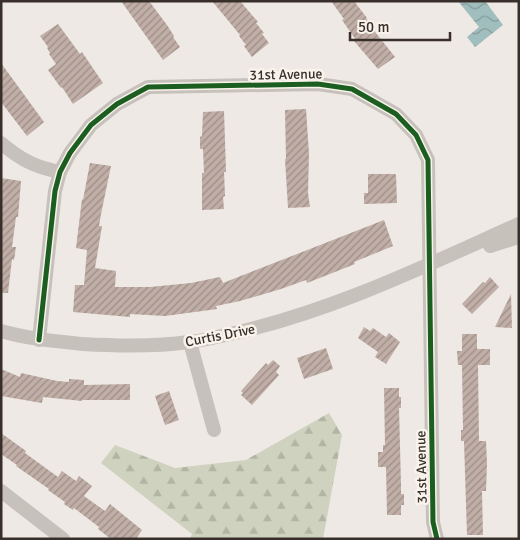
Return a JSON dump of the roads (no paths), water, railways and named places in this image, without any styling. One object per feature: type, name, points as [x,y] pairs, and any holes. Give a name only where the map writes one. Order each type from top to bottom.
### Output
[{"type":"street","name":"31st Avenue","points":[[39,340],[55,191],[60,172],[70,153],[91,125],[117,104],[148,87],[318,84],[352,89],[396,114],[416,136],[428,160],[433,522],[437,539]]},
{"type":"street","points":[[1,143],[29,163],[60,172]]},
{"type":"street","name":"Curtis Drive","points":[[1,331],[39,340],[104,345],[147,346],[190,342],[287,320],[362,293],[519,224]]},
{"type":"street","name":"Curtis Drive","points":[[430,264],[519,237]]},
{"type":"street","points":[[190,342],[214,430]]},
{"type":"street","points":[[1,491],[63,539]]},
{"type":"water","points":[[458,1],[485,1],[503,25],[475,47],[467,37],[479,27]]}]
